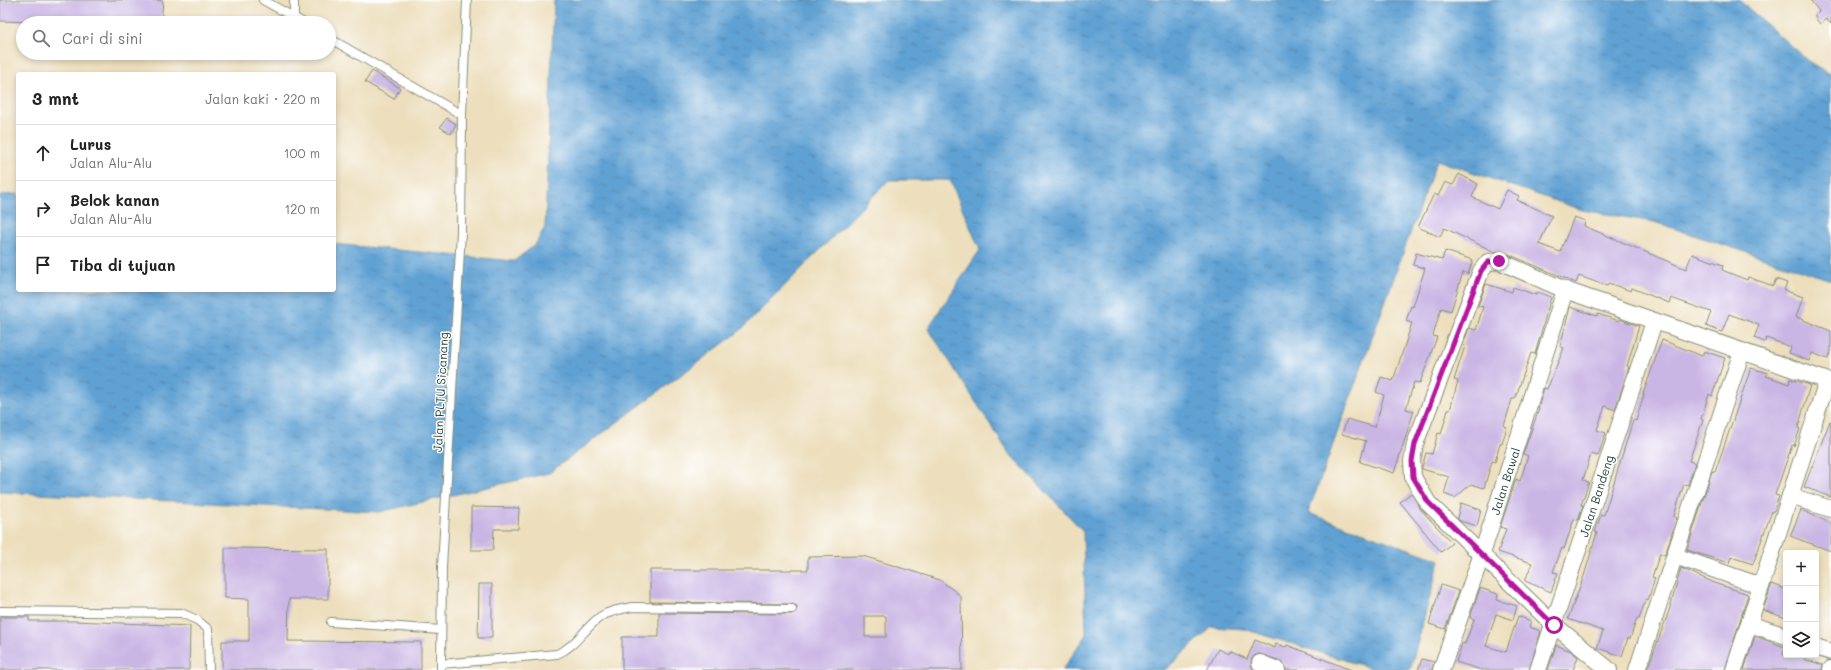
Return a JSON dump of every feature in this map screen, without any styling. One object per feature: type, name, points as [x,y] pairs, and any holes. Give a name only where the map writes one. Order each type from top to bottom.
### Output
[{"type":"street","points":[[1609,670],[1554,625],[1428,502],[1413,477],[1412,461],[1415,444],[1481,271],[1488,262],[1499,261],[1565,290],[1829,382],[1790,496],[1734,670]]},
{"type":"street","name":"Jalan Bawal","points":[[1441,670],[1482,554],[1565,290]]},
{"type":"street","name":"Jalan Bandeng","points":[[1538,670],[1654,322]]},
{"type":"street","points":[[1637,670],[1742,351]]},
{"type":"street","points":[[1790,496],[1831,509]]},
{"type":"street","points":[[1674,556],[1761,586]]},
{"type":"street","points":[[1749,624],[1783,635]]},
{"type":"street","points":[[1819,648],[1831,652]]},
{"type":"street","points":[[1260,663],[1277,670]]},
{"type":"lane","points":[[263,0],[292,16]]},
{"type":"lane","points":[[294,0],[294,16]]},
{"type":"lane","name":"Jalan PLTU Sicanang","points":[[441,667],[442,567],[461,232],[462,115],[467,0]]},
{"type":"lane","points":[[336,42],[462,115]]},
{"type":"lane","points":[[441,667],[557,654],[573,645],[600,617],[615,610],[632,607],[792,609]]},
{"type":"lane","points":[[0,611],[181,613],[196,620],[208,629],[209,670]]},
{"type":"lane","points":[[331,622],[441,630]]},
{"type":"water","points":[[554,0],[1739,0],[1808,61],[1831,75],[1831,280],[1654,222],[1582,210],[1437,160],[1308,513],[1440,560],[1410,670],[1377,670],[1244,629],[1212,627],[1165,670],[1062,670],[1086,636],[1083,531],[1008,452],[928,328],[980,250],[950,180],[889,180],[740,331],[549,473],[379,512],[0,492],[0,195],[16,194],[16,292],[336,292],[336,244],[514,261],[535,245],[545,227]]},
{"type":"building","points":[[0,0],[163,1],[162,16],[16,16],[16,21],[0,21]]},
{"type":"building","points":[[1810,0],[1831,0],[1831,24],[1826,19],[1820,24],[1814,16],[1819,11]]},
{"type":"building","points":[[372,71],[400,88],[394,99],[365,82]]},
{"type":"building","points":[[447,118],[456,124],[451,134],[440,127]]},
{"type":"building","points":[[1459,174],[1478,184],[1472,197],[1498,209],[1507,190],[1519,196],[1517,200],[1552,216],[1539,244],[1560,252],[1574,217],[1585,221],[1584,226],[1686,269],[1692,254],[1723,265],[1722,270],[1747,280],[1748,277],[1773,286],[1776,279],[1787,283],[1784,290],[1803,297],[1796,317],[1831,331],[1831,351],[1828,359],[1812,353],[1809,361],[1789,353],[1791,347],[1766,338],[1765,342],[1754,338],[1759,325],[1729,314],[1722,332],[1706,326],[1711,312],[1671,298],[1669,303],[1632,288],[1631,291],[1608,283],[1607,286],[1579,276],[1576,283],[1503,252],[1495,252],[1444,228],[1440,237],[1418,227],[1434,194],[1438,196],[1445,182],[1453,185]]},
{"type":"building","points":[[1445,251],[1473,260],[1468,274],[1463,272],[1451,311],[1441,308],[1433,336],[1437,337],[1420,383],[1414,382],[1406,409],[1414,411],[1394,473],[1360,462],[1366,441],[1342,434],[1347,419],[1375,427],[1384,395],[1376,392],[1381,377],[1393,381],[1412,323],[1406,321],[1411,306],[1413,307],[1425,268],[1413,265],[1416,253],[1442,260]]},
{"type":"building","points":[[1486,284],[1512,292],[1513,287],[1536,295],[1537,292],[1551,297],[1535,354],[1531,353],[1515,399],[1512,399],[1504,426],[1507,427],[1502,444],[1500,444],[1495,462],[1492,461],[1484,488],[1471,484],[1455,498],[1444,494],[1449,477],[1422,469],[1422,467],[1426,453],[1432,454],[1438,433],[1441,434],[1448,410],[1450,410],[1458,381],[1454,380],[1465,346],[1463,345],[1469,328],[1476,330],[1483,307],[1478,306]]},
{"type":"building","points":[[1570,307],[1597,316],[1598,314],[1619,321],[1619,319],[1639,326],[1627,366],[1629,367],[1615,410],[1605,406],[1597,430],[1606,433],[1598,456],[1591,454],[1583,480],[1589,482],[1581,505],[1583,505],[1578,520],[1574,519],[1564,549],[1562,548],[1553,572],[1558,573],[1551,592],[1525,581],[1532,563],[1498,552],[1506,529],[1500,527],[1516,479],[1520,481],[1528,456],[1523,454],[1539,409],[1538,408],[1544,388],[1547,389],[1564,348],[1560,347]]},
{"type":"building","points":[[1662,340],[1702,356],[1704,351],[1725,358],[1712,396],[1709,394],[1701,419],[1703,420],[1689,461],[1695,463],[1688,485],[1684,484],[1674,517],[1677,518],[1665,555],[1660,553],[1652,577],[1655,578],[1648,600],[1646,599],[1639,619],[1637,618],[1622,656],[1597,648],[1603,631],[1568,619],[1584,576],[1597,532],[1595,532],[1601,515],[1604,515],[1633,420],[1636,421],[1643,394]]},
{"type":"building","points":[[1751,368],[1768,373],[1766,376],[1789,384],[1790,379],[1810,385],[1798,428],[1800,429],[1794,446],[1792,445],[1775,495],[1779,496],[1753,564],[1731,557],[1729,563],[1687,550],[1712,471],[1715,472]]},
{"type":"building","points":[[1830,421],[1831,422],[1831,497],[1804,487]]},
{"type":"building","points":[[1411,493],[1421,510],[1452,543],[1441,552],[1400,502]]},
{"type":"building","points":[[1461,503],[1481,510],[1477,526],[1460,521],[1457,518]]},
{"type":"building","points":[[471,507],[519,508],[518,529],[494,529],[493,550],[471,550]]},
{"type":"building","points":[[1801,510],[1831,523],[1831,551],[1790,536]]},
{"type":"building","points":[[225,548],[328,549],[328,599],[289,599],[288,641],[421,642],[421,670],[222,670],[222,641],[249,641],[249,599],[225,598]]},
{"type":"building","points":[[863,556],[940,580],[961,596],[962,670],[622,670],[622,637],[659,637],[659,613],[792,614],[797,609],[797,606],[792,604],[650,602],[650,570],[808,570],[808,557]],"holes":[[[865,616],[886,616],[886,637],[865,637]]]},
{"type":"building","points":[[1681,568],[1717,584],[1748,594],[1725,670],[1647,670],[1669,611]]},
{"type":"building","points":[[479,584],[492,584],[492,638],[478,638]]},
{"type":"building","points":[[1772,584],[1783,588],[1783,617],[1763,610]]},
{"type":"building","points":[[1441,585],[1459,591],[1445,629],[1429,624]]},
{"type":"building","points":[[1480,588],[1498,594],[1497,600],[1517,606],[1513,620],[1496,614],[1486,646],[1506,652],[1518,616],[1531,621],[1529,627],[1541,631],[1529,670],[1481,670],[1456,662],[1462,643],[1465,644],[1474,619],[1470,618]]},
{"type":"building","points":[[0,617],[29,617],[29,621],[75,621],[190,626],[189,670],[0,670]]},
{"type":"building","points":[[1755,636],[1783,646],[1783,658],[1804,658],[1823,665],[1822,670],[1744,670]]},
{"type":"building","points":[[1255,640],[1275,648],[1276,644],[1286,647],[1287,645],[1351,670],[1286,670],[1285,665],[1281,661],[1259,654],[1254,656],[1251,660],[1251,665],[1254,670],[1207,670],[1218,649],[1228,654],[1229,651],[1247,659]]},
{"type":"building","points":[[1556,645],[1571,651],[1578,657],[1573,670],[1548,670]]},
{"type":"building","points":[[1422,659],[1434,662],[1432,670],[1418,670]]},
{"type":"route","points":[[1499,261],[1488,262],[1481,271],[1415,444],[1412,461],[1413,477],[1428,502],[1554,625]]}]
